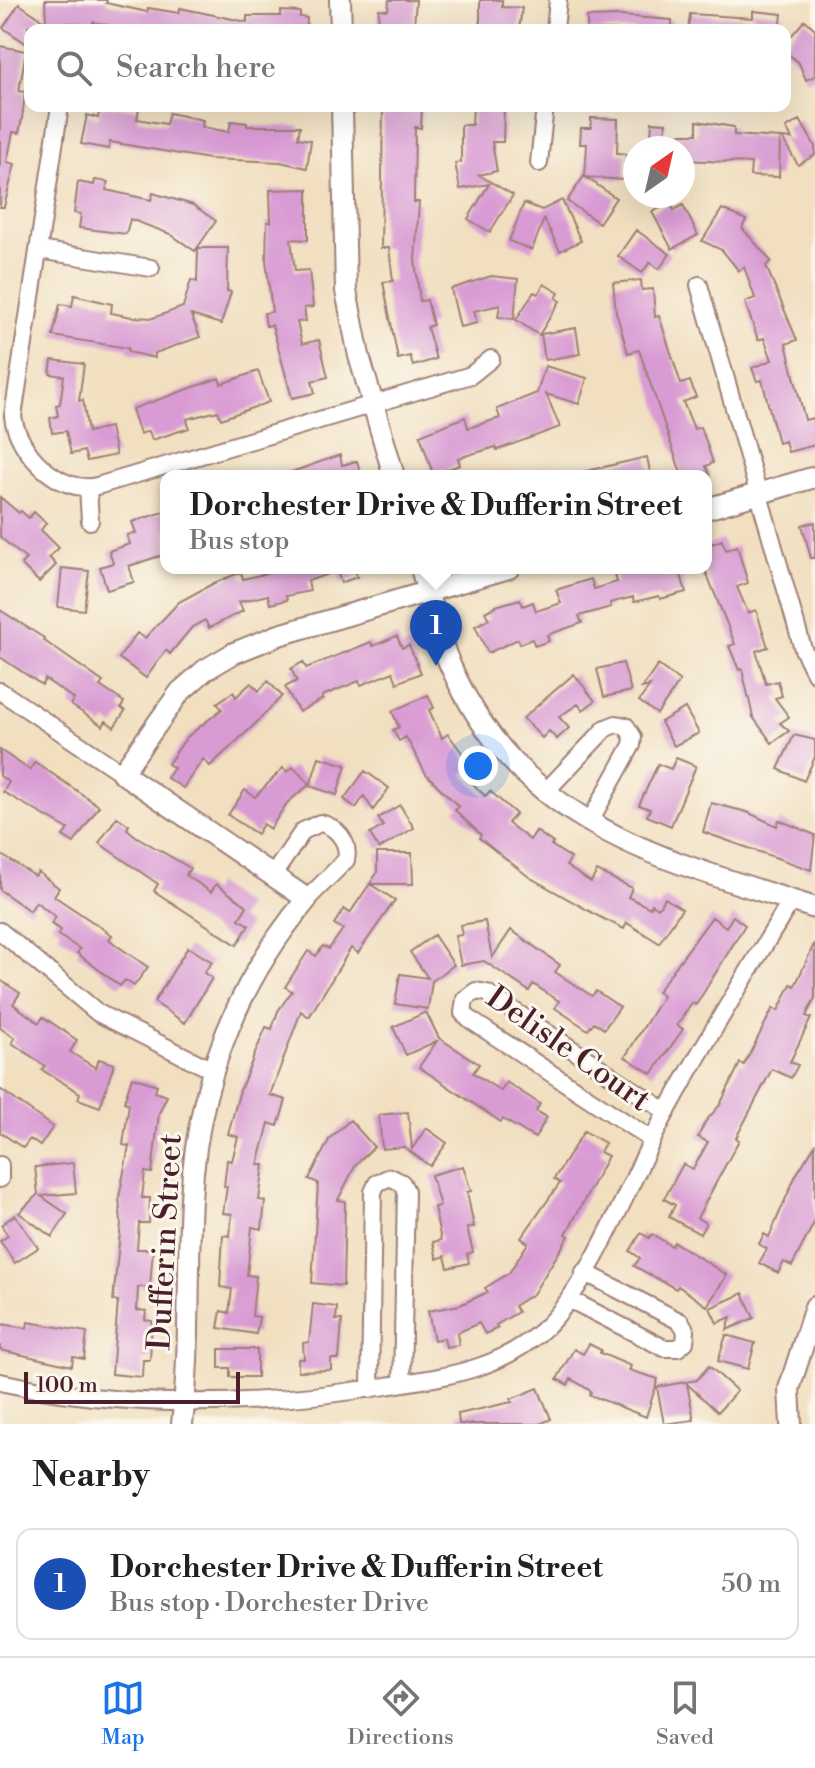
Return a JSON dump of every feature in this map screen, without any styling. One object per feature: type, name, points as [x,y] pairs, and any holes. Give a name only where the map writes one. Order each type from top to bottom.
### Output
[{"type":"street","points":[[340,0],[341,24]]},
{"type":"street","points":[[556,24],[558,0]]},
{"type":"street","points":[[59,112],[14,424],[23,445],[61,482],[88,488],[471,375],[491,359]]},
{"type":"street","points":[[342,112],[343,275],[354,336],[392,470]]},
{"type":"street","points":[[539,163],[544,112]]},
{"type":"street","points":[[39,250],[151,268]]},
{"type":"street","points":[[699,285],[803,649],[815,673]]},
{"type":"street","points":[[712,507],[815,477]]},
{"type":"street","points":[[88,488],[90,521]]},
{"type":"street","points":[[423,574],[445,653],[471,705],[496,742],[546,791],[589,823],[662,859],[815,908]]},
{"type":"street","points":[[122,773],[170,703],[191,681],[217,662],[264,640],[489,574]]},
{"type":"street","points":[[0,691],[307,899]]},
{"type":"street","points":[[546,791],[606,728],[616,724],[626,726],[632,733],[632,745],[589,823]]},
{"type":"street","name":"Dufferin Street","points":[[184,1414],[193,1173],[212,1070],[254,972],[307,899],[339,869],[347,856],[346,845],[331,826],[320,823],[306,828],[273,875]]},
{"type":"street","points":[[0,1382],[184,1414],[370,1389],[468,1372],[505,1357],[545,1328],[569,1299],[667,1112],[791,901]]},
{"type":"street","points":[[0,931],[98,1013],[212,1070]]},
{"type":"street","name":"Delisle Court","points":[[652,1140],[472,1021],[463,1013],[465,999],[476,991],[487,993],[667,1112]]},
{"type":"street","points":[[0,1165],[0,1179]]},
{"type":"street","points":[[370,1389],[373,1192],[381,1179],[390,1177],[402,1183],[406,1191],[402,1383]]},
{"type":"street","points":[[569,1299],[664,1348],[678,1348],[685,1342],[686,1331],[681,1322],[584,1272]]},
{"type":"street","points":[[791,1424],[789,1389],[815,1307]]},
{"type":"building","points":[[45,0],[107,0],[106,3],[147,12],[148,8],[179,13],[180,8],[247,22],[247,16],[281,16],[281,11],[300,12],[300,17],[307,18],[306,24],[24,24],[24,42],[3,28],[19,4],[46,22]]},
{"type":"building","points":[[389,0],[416,0],[414,24],[378,24],[379,9],[388,10]]},
{"type":"building","points":[[480,0],[502,0],[502,7],[522,8],[520,24],[480,24]]},
{"type":"building","points":[[753,11],[782,14],[781,24],[689,24],[690,14],[753,18]]},
{"type":"building","points":[[587,17],[672,20],[672,24],[587,24]]},
{"type":"building","points":[[805,20],[815,29],[815,76],[806,80],[799,63],[791,56],[791,36]]},
{"type":"building","points":[[0,46],[24,51],[19,91],[24,92],[24,101],[19,133],[13,132],[7,162],[15,164],[4,207],[0,207]]},
{"type":"building","points":[[99,112],[138,112],[137,119],[166,124],[169,113],[203,120],[202,127],[229,132],[231,121],[247,123],[247,126],[300,126],[298,138],[311,140],[307,168],[280,162],[209,159],[110,142],[109,149],[81,144],[87,115],[98,118]]},
{"type":"building","points":[[383,112],[422,112],[421,128],[415,127],[414,202],[419,202],[415,260],[420,301],[427,300],[433,325],[427,327],[436,359],[413,366],[410,356],[398,359],[383,282],[393,281],[389,248],[381,248]]},
{"type":"building","points":[[473,112],[504,112],[503,142],[492,142],[497,171],[479,175],[513,195],[490,232],[468,219],[489,184],[460,189],[455,163],[461,162],[461,125],[472,125]]},
{"type":"building","points":[[591,118],[618,119],[617,153],[623,154],[623,180],[585,177],[587,144],[580,144],[581,128],[591,128]]},
{"type":"building","points":[[800,120],[815,146],[815,155],[798,165],[782,138],[792,139],[786,128]]},
{"type":"building","points":[[697,121],[734,127],[734,135],[780,138],[779,177],[750,176],[751,163],[695,161],[695,136],[651,136],[652,122],[666,123],[665,134],[697,134]]},
{"type":"building","points":[[584,176],[616,198],[599,223],[567,201]]},
{"type":"building","points":[[95,180],[108,182],[106,190],[151,200],[153,193],[193,205],[216,221],[195,251],[170,234],[130,219],[126,234],[79,228],[81,214],[74,213],[78,182],[94,185]]},
{"type":"building","points":[[308,189],[308,240],[291,239],[295,271],[309,270],[313,307],[304,308],[306,321],[297,322],[302,344],[319,340],[328,377],[312,381],[315,393],[292,398],[272,325],[266,326],[264,313],[272,312],[266,260],[267,222],[271,222],[270,190]]},
{"type":"building","points":[[562,200],[581,241],[560,251],[544,219],[532,250],[509,241],[524,203],[542,210]]},
{"type":"building","points":[[660,208],[684,208],[698,235],[672,249],[652,212]]},
{"type":"building","points":[[722,209],[746,220],[742,228],[771,261],[766,266],[797,340],[786,344],[805,420],[813,418],[815,445],[788,452],[785,441],[778,443],[762,380],[757,381],[752,368],[772,360],[764,338],[758,340],[745,302],[755,298],[744,267],[739,271],[722,250],[702,241]]},
{"type":"building","points":[[636,230],[670,254],[659,269],[650,262],[642,273],[618,256]]},
{"type":"building","points":[[198,248],[228,248],[227,291],[231,292],[221,324],[191,315],[200,337],[155,353],[155,358],[128,352],[128,348],[53,336],[60,304],[72,306],[74,295],[112,304],[111,313],[132,317],[153,318],[183,307],[191,280],[197,282]]},
{"type":"building","points":[[491,276],[518,279],[514,319],[498,317],[500,305],[474,311],[477,323],[460,327],[451,289]]},
{"type":"building","points":[[641,280],[642,290],[653,289],[655,317],[659,316],[681,384],[690,381],[696,397],[683,402],[694,429],[700,427],[706,441],[713,463],[706,466],[708,470],[680,470],[639,350],[628,353],[616,312],[613,283]]},
{"type":"building","points":[[544,284],[559,293],[556,298],[560,301],[539,335],[516,320],[534,292],[538,294]]},
{"type":"building","points":[[576,328],[580,354],[545,360],[541,334]]},
{"type":"building","points":[[52,360],[84,364],[79,401],[83,400],[88,432],[110,427],[116,455],[87,461],[84,451],[71,454],[66,431],[52,433],[50,418],[58,416],[56,405],[60,404],[64,376],[50,374]]},
{"type":"building","points":[[545,366],[587,378],[579,404],[546,394],[560,427],[497,450],[496,447],[458,458],[460,465],[432,470],[420,435],[465,417],[468,428],[500,418],[497,409],[537,393]]},
{"type":"building","points":[[258,371],[269,402],[221,419],[218,411],[187,419],[189,428],[152,440],[149,431],[140,434],[132,409],[219,378],[221,384]]},
{"type":"building","points":[[340,455],[342,465],[357,461],[359,470],[297,470]]},
{"type":"building","points":[[647,457],[650,470],[591,470]]},
{"type":"building","points":[[0,497],[29,518],[34,512],[46,523],[41,530],[59,548],[49,557],[56,565],[39,582],[21,564],[26,559],[0,537]]},
{"type":"building","points":[[160,513],[160,556],[129,566],[134,582],[107,590],[100,567],[113,563],[109,551],[130,544],[127,535],[136,533],[132,522]]},
{"type":"building","points":[[815,522],[815,558],[811,558],[802,525]]},
{"type":"building","points":[[722,540],[726,550],[737,546],[748,583],[737,587],[748,613],[756,610],[768,647],[756,651],[766,684],[778,681],[782,696],[775,698],[789,717],[780,723],[789,731],[772,743],[753,717],[742,669],[739,670],[729,646],[735,644],[707,574],[712,574],[712,544]]},
{"type":"building","points":[[62,568],[89,571],[84,610],[58,607]]},
{"type":"building","points":[[236,574],[242,574],[243,579],[264,574],[328,574],[308,581],[310,591],[286,596],[287,600],[270,604],[268,595],[239,602],[243,611],[209,628],[205,620],[192,627],[170,654],[166,650],[146,678],[119,658],[137,633],[145,638],[179,602]]},
{"type":"building","points":[[338,574],[356,574],[357,577],[341,583]]},
{"type":"building","points":[[615,574],[681,574],[686,592],[660,599],[659,596],[634,602],[633,597],[610,603],[611,607],[579,616],[582,623],[547,635],[549,641],[535,646],[532,639],[520,644],[518,639],[488,653],[475,626],[489,619],[485,612],[496,606],[520,599],[523,606],[533,602],[536,611],[561,603],[556,590],[591,579],[594,589],[617,582]]},
{"type":"building","points":[[0,610],[44,638],[103,682],[100,686],[124,702],[121,708],[125,711],[114,727],[106,721],[103,726],[71,705],[74,699],[45,679],[42,685],[0,657]]},
{"type":"building","points":[[397,636],[402,648],[409,645],[421,673],[397,683],[393,672],[361,685],[359,681],[322,696],[323,699],[299,712],[285,687],[297,681],[291,669],[303,662],[306,668],[371,642],[373,646]]},
{"type":"building","points":[[623,663],[631,691],[604,697],[597,669]]},
{"type":"building","points":[[658,665],[680,681],[657,714],[639,701],[650,686],[642,688]]},
{"type":"building","points":[[574,674],[595,701],[583,710],[578,704],[559,717],[569,728],[557,739],[549,731],[542,738],[523,718]]},
{"type":"building","points":[[268,681],[282,696],[253,726],[210,766],[203,759],[183,788],[167,778],[174,768],[168,764],[186,738],[222,709],[217,703],[233,692],[236,697],[251,683],[259,691]]},
{"type":"building","points":[[428,695],[434,708],[429,710],[442,738],[448,734],[471,765],[463,774],[485,796],[490,791],[516,814],[508,823],[530,840],[536,831],[553,843],[551,845],[571,858],[566,866],[591,882],[597,871],[632,888],[628,897],[650,908],[652,904],[658,908],[665,898],[682,909],[659,943],[627,923],[624,929],[600,917],[529,877],[479,838],[481,835],[455,810],[459,807],[426,774],[406,737],[399,741],[393,730],[399,727],[392,711]]},
{"type":"building","points":[[685,708],[699,733],[674,746],[661,722]]},
{"type":"building","points":[[794,735],[815,740],[815,757],[804,781],[778,769]]},
{"type":"building","points":[[0,750],[30,770],[35,762],[99,806],[74,843],[63,836],[68,829],[3,792],[9,782],[0,776]]},
{"type":"building","points":[[319,757],[346,765],[337,795],[310,786]]},
{"type":"building","points":[[676,758],[696,766],[671,826],[647,816],[650,809],[639,805],[658,764],[671,769]]},
{"type":"building","points":[[293,767],[310,784],[287,803],[270,829],[263,824],[257,834],[228,815],[245,790],[255,797],[283,768],[287,772]]},
{"type":"building","points":[[365,771],[389,788],[373,810],[364,796],[356,808],[344,799]]},
{"type":"building","points":[[711,803],[747,812],[777,826],[779,820],[815,835],[811,870],[703,832]]},
{"type":"building","points":[[400,805],[414,828],[379,849],[370,834],[383,826],[378,818]]},
{"type":"building","points":[[117,817],[129,825],[127,829],[137,837],[190,868],[186,875],[211,892],[216,884],[247,906],[239,919],[249,925],[237,945],[154,891],[158,884],[99,843]]},
{"type":"building","points":[[377,853],[412,853],[413,884],[370,884],[395,900],[358,953],[351,948],[309,1017],[301,1011],[270,1095],[286,1100],[278,1126],[269,1123],[258,1165],[264,1165],[259,1200],[265,1201],[262,1229],[252,1227],[247,1275],[256,1276],[252,1316],[259,1317],[256,1334],[218,1328],[221,1311],[229,1313],[232,1289],[220,1287],[223,1235],[230,1236],[232,1214],[223,1213],[227,1187],[224,1186],[227,1160],[232,1161],[238,1137],[228,1134],[240,1090],[266,1027],[272,1029],[278,1011],[292,991],[285,987],[308,951],[316,956],[323,946],[329,949],[343,929],[334,924],[344,909],[350,913],[377,873]]},
{"type":"building","points":[[0,854],[35,876],[38,872],[59,888],[54,896],[112,935],[109,939],[148,967],[134,986],[125,980],[120,986],[77,953],[80,949],[58,935],[61,930],[51,924],[56,917],[36,902],[30,911],[0,890]]},
{"type":"building","points":[[733,916],[745,925],[696,1005],[692,1003],[677,1025],[683,1029],[652,1074],[625,1057],[663,996],[657,992],[712,917],[726,927]]},
{"type":"building","points":[[485,921],[492,958],[511,930],[560,965],[555,972],[592,996],[596,991],[620,1007],[604,1029],[594,1022],[588,1030],[555,1008],[559,1001],[533,984],[529,991],[484,961],[461,965],[455,936],[462,935],[460,925]]},
{"type":"building","points":[[434,935],[454,965],[432,981],[428,1009],[395,1004],[400,974],[428,978],[410,952]]},
{"type":"building","points":[[815,942],[815,998],[806,1016],[811,1018],[790,1062],[798,1065],[791,1078],[772,1069],[736,1138],[739,1140],[697,1218],[706,1223],[700,1234],[669,1217],[675,1205],[664,1199],[683,1164],[693,1169],[708,1142],[698,1137],[705,1122],[720,1105],[740,1063],[744,1065],[773,1008],[778,1011],[791,984],[795,986]]},
{"type":"building","points":[[188,947],[212,962],[204,973],[212,978],[185,1023],[154,1002]]},
{"type":"building","points":[[0,980],[20,993],[13,1004],[39,1023],[43,1017],[77,1040],[70,1052],[96,1068],[99,1059],[114,1064],[100,1107],[78,1099],[80,1093],[42,1070],[45,1066],[12,1043],[15,1038],[0,1028]]},
{"type":"building","points":[[426,1012],[439,1038],[479,1064],[473,1073],[501,1091],[506,1082],[540,1104],[536,1111],[547,1117],[535,1138],[503,1119],[501,1122],[419,1067],[437,1041],[406,1055],[393,1027]]},
{"type":"building","points":[[132,1077],[157,1085],[155,1092],[167,1096],[159,1113],[152,1173],[145,1172],[142,1198],[150,1198],[149,1223],[139,1223],[137,1249],[153,1249],[150,1287],[138,1287],[137,1310],[146,1311],[145,1320],[152,1321],[150,1360],[143,1360],[142,1377],[112,1374],[118,1301],[113,1301],[121,1223],[119,1197],[129,1146],[123,1145],[129,1104],[124,1102]]},
{"type":"building","points":[[0,1089],[53,1127],[40,1146],[30,1139],[23,1148],[0,1132]]},
{"type":"building","points":[[408,1112],[412,1149],[426,1128],[447,1143],[430,1166],[404,1147],[382,1149],[379,1115]]},
{"type":"building","points":[[350,1120],[374,1147],[356,1164],[338,1200],[345,1201],[343,1286],[312,1283],[318,1183],[309,1179],[330,1138]]},
{"type":"building","points":[[584,1131],[605,1143],[600,1152],[608,1156],[566,1234],[569,1236],[533,1294],[514,1306],[518,1312],[496,1325],[498,1328],[485,1334],[479,1323],[457,1333],[459,1345],[446,1347],[444,1338],[434,1340],[428,1311],[460,1305],[488,1292],[485,1288],[509,1273],[528,1243],[521,1238],[560,1183],[554,1179]]},
{"type":"building","points":[[815,1145],[815,1221],[792,1266],[784,1262],[778,1273],[759,1263],[767,1249],[759,1244],[764,1234],[769,1237],[796,1175]]},
{"type":"building","points":[[73,1163],[76,1193],[41,1196],[67,1214],[52,1237],[19,1213],[38,1194],[35,1167]]},
{"type":"building","points":[[463,1166],[471,1191],[467,1192],[474,1227],[467,1228],[473,1252],[467,1254],[469,1263],[448,1268],[445,1256],[437,1259],[433,1242],[441,1240],[434,1207],[440,1206],[431,1175]]},
{"type":"building","points":[[15,1215],[38,1248],[15,1263],[0,1241],[8,1236],[1,1225]]},
{"type":"building","points":[[641,1233],[649,1238],[652,1234],[672,1246],[674,1242],[727,1275],[707,1306],[678,1286],[676,1289],[634,1266],[640,1258],[630,1251]]},
{"type":"building","points":[[743,1293],[754,1318],[727,1330],[731,1317],[717,1323],[710,1308]]},
{"type":"building","points":[[313,1304],[337,1307],[336,1320],[342,1320],[339,1359],[331,1359],[331,1370],[298,1371],[298,1359],[304,1359],[303,1343],[309,1342]]},
{"type":"building","points":[[28,1322],[87,1332],[84,1359],[73,1357],[72,1366],[0,1350],[0,1324],[27,1328]]},
{"type":"building","points":[[726,1335],[755,1343],[748,1369],[718,1361]]},
{"type":"building","points":[[589,1344],[601,1350],[600,1353],[631,1366],[629,1370],[658,1379],[646,1417],[590,1395],[591,1391],[571,1379],[568,1385],[557,1379],[574,1349],[583,1354]]},
{"type":"building","points":[[219,1349],[257,1349],[257,1377],[230,1377],[230,1368],[219,1368]]},
{"type":"building","points":[[709,1366],[737,1391],[718,1412],[687,1384],[694,1420],[664,1424],[657,1387],[697,1380]]},
{"type":"building","points":[[538,1388],[551,1419],[540,1424],[459,1424],[458,1414],[512,1402],[511,1399]]},
{"type":"place","name":"Dorchester Drive & Dufferin Street","points":[[436,666]]}]
